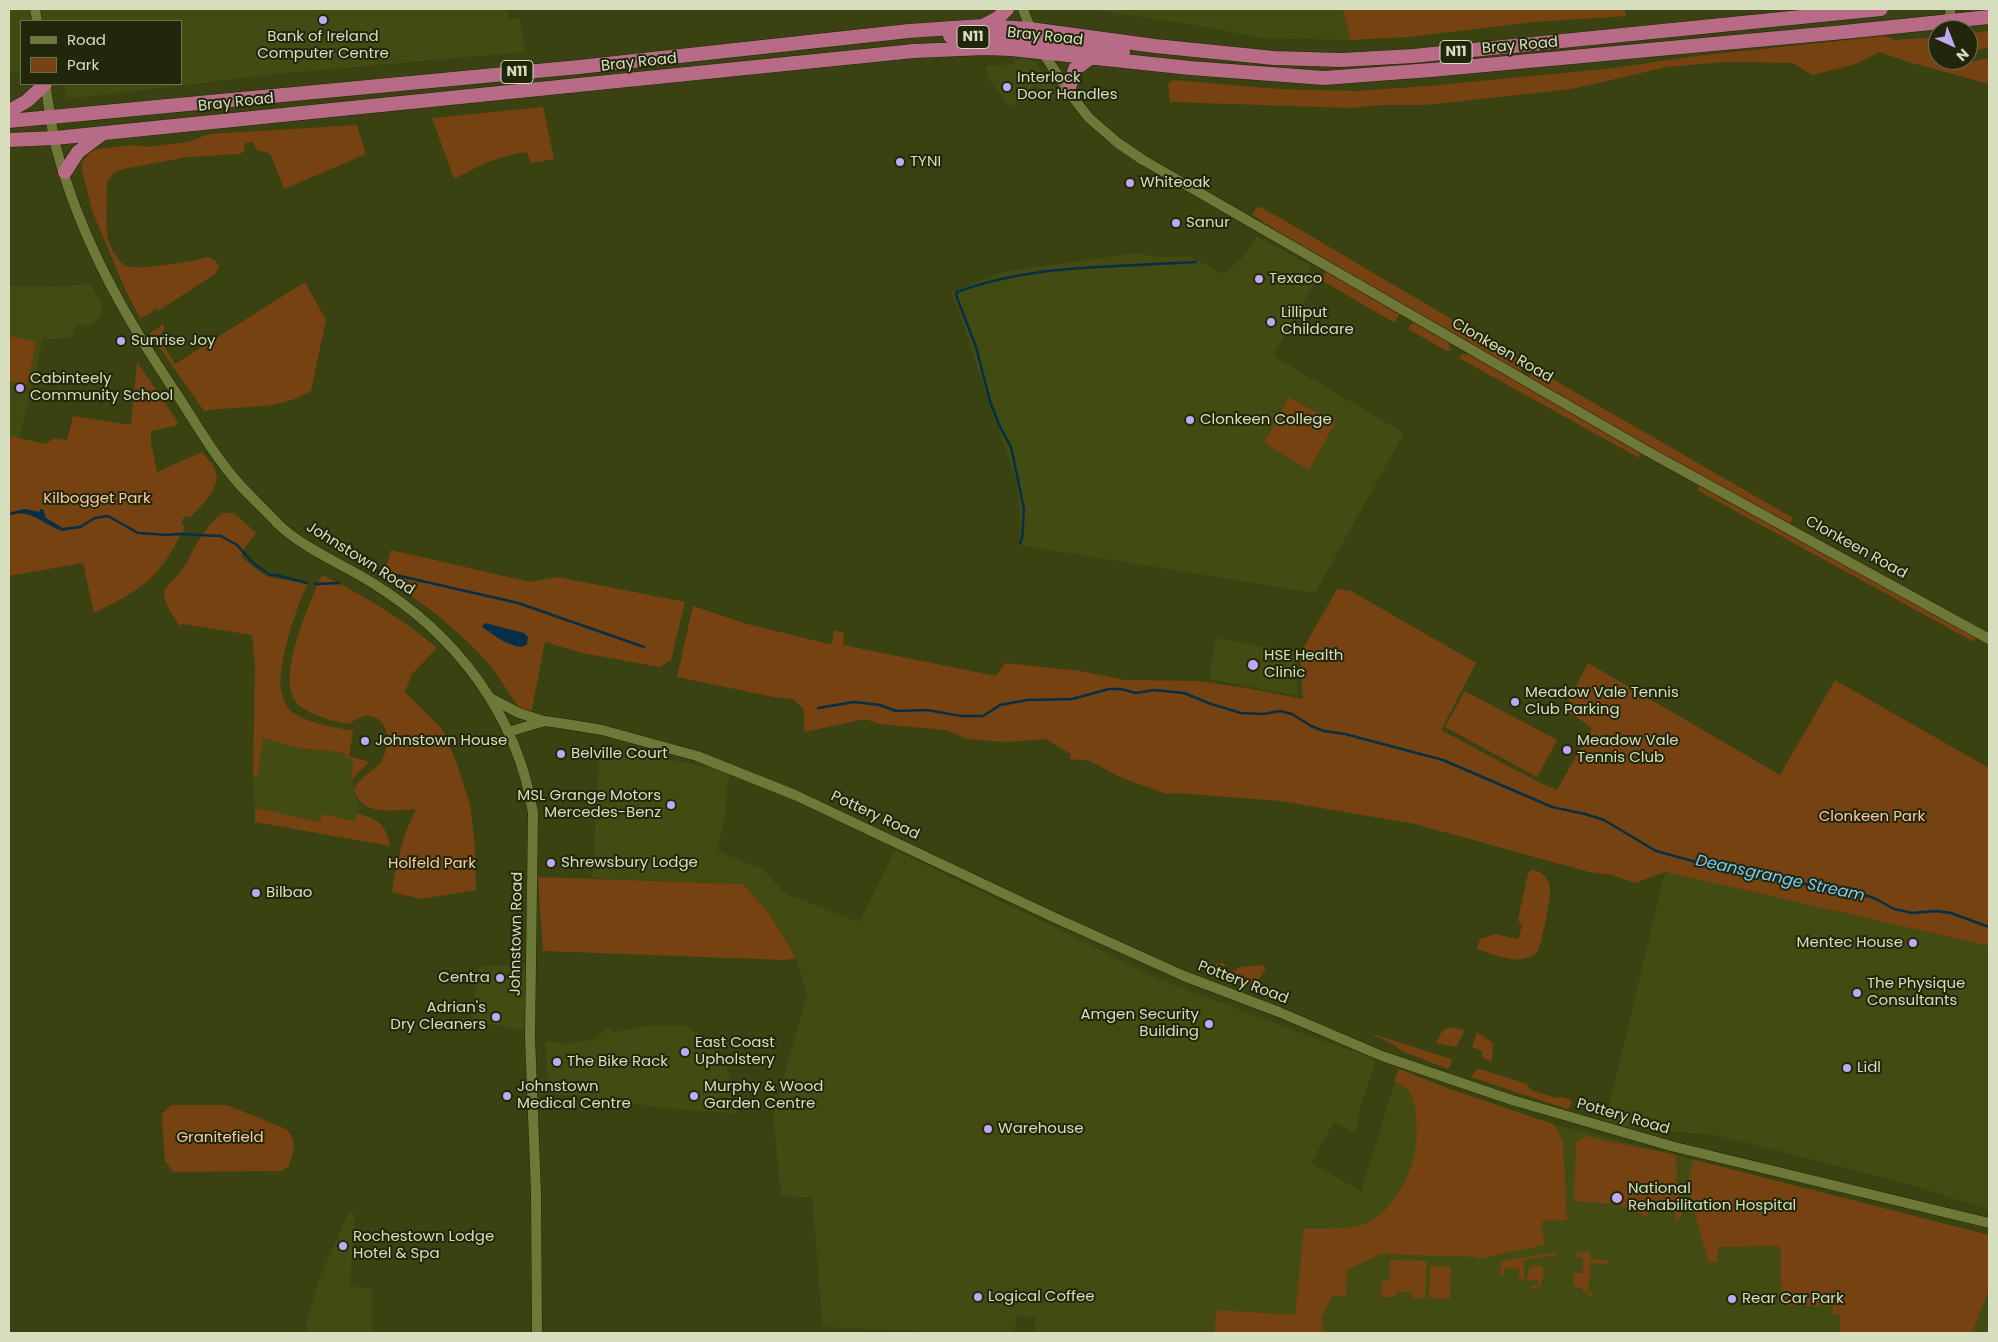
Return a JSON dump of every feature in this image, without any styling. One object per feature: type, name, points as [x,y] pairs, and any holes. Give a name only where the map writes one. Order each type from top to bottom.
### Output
[{"type":"highway","points":[[982,26],[998,18],[1007,9]]},
{"type":"highway","name":"Bray Road","points":[[9,140],[102,134],[914,51],[985,48],[1037,41],[1219,54],[1341,60],[1422,55],[1881,9]]},
{"type":"highway","name":"Bray Road","points":[[9,121],[380,86],[909,31],[982,26],[1090,58],[1324,78],[1844,32],[1951,14],[1989,17]]},
{"type":"highway","name":"N11","points":[[909,31],[933,35],[1063,43],[1128,53],[1143,63]]},
{"type":"highway","points":[[1068,91],[1075,70],[1090,58]]},
{"type":"highway","points":[[9,111],[27,101],[44,85]]},
{"type":"highway","points":[[64,172],[78,152],[102,134]]},
{"type":"street","name":"Clonkeen Road","points":[[1023,9],[1037,41],[1068,91],[1092,122],[1143,160],[1647,451],[1989,639]]},
{"type":"street","name":"Johnstown Road","points":[[45,85],[55,138],[64,172],[87,239],[138,337],[235,479],[285,529],[328,558],[382,589],[417,615],[453,649],[492,699],[508,732],[526,778],[533,813],[530,1038],[536,1193],[537,1333]]},
{"type":"street","points":[[492,699],[545,721]]},
{"type":"street","name":"Pottery Road","points":[[508,732],[545,721],[611,733],[697,756],[796,795],[1051,916],[1184,976],[1279,1012],[1382,1056],[1464,1085],[1572,1119],[1686,1150],[1788,1173],[1989,1223]]},
{"type":"shaded area","points":[[9,9],[507,9],[509,19],[519,18],[526,52],[286,73],[67,99],[63,85],[182,85],[182,20],[20,20],[20,73],[9,73]]},
{"type":"shaded area","points":[[1088,9],[1343,9],[1350,40],[1261,38],[1195,25]]},
{"type":"shaded area","points":[[1016,59],[1029,59],[1035,62],[1060,95],[1052,102],[1036,86],[1011,107],[988,79],[986,66],[1014,64]]},
{"type":"shaded area","name":"Clonkeen College","points":[[1256,236],[1311,266],[1309,270],[1310,281],[1314,284],[1273,356],[1404,433],[1315,593],[1019,545],[1020,513],[1017,483],[952,292],[1002,272],[1136,253],[1158,257],[1189,256],[1224,274],[1247,253]]},
{"type":"shaded area","name":"Cabinteely Community School","points":[[91,284],[102,306],[100,316],[93,324],[75,326],[72,338],[43,339],[19,439],[9,436],[9,286],[56,287]]},
{"type":"shaded area","name":"HSE Health Clinic","points":[[1216,638],[1294,652],[1298,696],[1209,679]]},
{"type":"shaded area","points":[[262,738],[303,749],[345,754],[346,757],[354,760],[351,780],[356,798],[359,801],[356,821],[322,814],[320,822],[255,808],[253,778],[257,777]]},
{"type":"shaded area","points":[[600,746],[729,771],[725,812],[718,851],[762,869],[786,894],[859,922],[895,850],[1156,978],[1309,1036],[1372,1057],[1375,1062],[1373,1071],[1362,1101],[1355,1133],[1334,1122],[1311,1163],[1361,1191],[1399,1069],[1447,1088],[1553,1124],[1989,1235],[1989,1333],[1035,1333],[1036,1318],[1017,1316],[1014,1333],[966,1333],[823,1327],[812,1198],[781,1196],[773,1116],[807,994],[796,958],[769,913],[743,884],[592,878]]},
{"type":"shaded area","points":[[1665,872],[1989,946],[1989,1210],[1908,1184],[1720,1136],[1605,1123]]},
{"type":"shaded area","points":[[525,965],[528,1031],[471,1021],[479,966]]},
{"type":"shaded area","points":[[645,1026],[687,1026],[704,1038],[727,1068],[730,1078],[728,1089],[738,1114],[664,1108],[578,1096],[549,1094],[545,1041],[565,1044],[587,1041],[596,1038],[608,1028],[615,1032]]},
{"type":"shaded area","name":"Rochestown Lodge Hotel & Spa","points":[[348,1213],[355,1214],[350,1286],[372,1289],[372,1333],[306,1333],[307,1320],[319,1279]]},
{"type":"green space","points":[[1343,9],[1625,9],[1626,16],[1535,22],[1408,37],[1350,40]]},
{"type":"green space","points":[[1989,31],[1989,47],[1978,50],[1978,32]]},
{"type":"green space","points":[[1885,36],[1895,40],[1928,38],[1928,67],[1880,52],[1853,65],[1812,75],[1793,63],[1724,62],[1667,67],[1572,89],[1426,105],[1382,105],[1352,108],[1170,102],[1168,84],[1173,80],[1280,89],[1355,91],[1614,68],[1696,56]]},
{"type":"green space","points":[[1989,58],[1989,84],[1938,70],[1978,70],[1978,60]]},
{"type":"green space","points":[[543,107],[554,159],[531,163],[527,152],[517,153],[489,162],[454,179],[432,118]]},
{"type":"green space","points":[[357,125],[366,154],[284,189],[271,155],[267,152],[257,151],[253,142],[245,143],[244,151],[240,154],[188,157],[123,169],[113,173],[107,181],[107,234],[112,249],[121,263],[130,267],[152,267],[208,257],[216,261],[219,267],[215,274],[158,311],[155,308],[150,314],[140,318],[126,291],[93,213],[82,170],[82,161],[91,152],[97,149],[134,145],[147,147],[188,142],[209,134]]},
{"type":"green space","points":[[1258,206],[1526,363],[1520,373],[1313,253],[1252,215]]},
{"type":"green space","points":[[1326,272],[1399,314],[1395,323],[1321,280]]},
{"type":"green space","points":[[305,282],[326,320],[311,391],[286,402],[273,405],[204,411],[150,333],[164,324],[164,329],[159,337],[175,364]]},
{"type":"green space","points":[[1413,322],[1448,342],[1450,351],[1408,329]]},
{"type":"green space","points":[[9,336],[36,342],[27,385],[9,381]]},
{"type":"green space","points":[[1463,354],[1470,355],[1484,362],[1640,453],[1639,458],[1459,358]]},
{"type":"green space","name":"Kilbogget Park","points":[[137,362],[178,422],[175,426],[151,431],[151,443],[157,472],[202,452],[214,468],[217,475],[216,481],[210,495],[200,508],[190,518],[184,517],[181,523],[185,527],[170,554],[156,573],[131,593],[94,613],[83,563],[9,576],[9,436],[46,444],[54,438],[67,440],[73,416],[131,425]]},
{"type":"green space","points":[[1535,369],[1793,518],[1790,523],[1699,475],[1529,377]]},
{"type":"green space","points":[[1289,397],[1335,423],[1309,470],[1264,443]]},
{"type":"green space","points":[[1699,486],[1976,638],[1974,642],[1697,490]]},
{"type":"green space","points":[[223,513],[234,513],[256,533],[244,549],[241,557],[266,576],[295,582],[309,582],[299,604],[289,635],[282,666],[281,690],[288,708],[300,717],[328,726],[353,730],[349,756],[369,762],[351,780],[353,760],[345,757],[345,754],[303,749],[263,738],[257,777],[253,778],[255,665],[252,635],[183,624],[180,626],[168,607],[164,592],[180,573],[210,524]]},
{"type":"green space","points":[[391,550],[530,582],[558,577],[685,602],[671,660],[660,667],[582,653],[545,642],[530,719],[518,706],[489,664],[465,639],[425,606],[383,577]]},
{"type":"green space","name":"Holfeld Park","points":[[322,575],[382,608],[437,648],[412,674],[405,692],[442,729],[457,764],[470,805],[475,845],[476,890],[421,899],[392,892],[395,871],[405,834],[416,809],[389,811],[371,808],[358,799],[354,790],[360,780],[381,762],[386,749],[386,728],[377,719],[370,716],[361,717],[348,724],[328,719],[306,710],[296,702],[291,690],[292,658],[303,620]]},
{"type":"green space","name":"Clonkeen Park","points":[[1337,589],[1351,591],[1476,663],[1441,730],[1538,782],[1557,790],[1592,728],[1564,709],[1588,663],[1780,775],[1835,680],[1989,768],[1989,946],[1665,872],[1635,883],[1612,875],[1589,872],[1415,824],[1280,801],[1176,793],[1166,794],[1120,777],[1090,761],[1070,759],[1071,754],[1046,739],[1007,742],[967,739],[945,730],[880,724],[865,719],[804,732],[804,709],[793,699],[774,697],[677,677],[693,606],[747,624],[829,644],[832,644],[834,630],[844,633],[843,645],[996,676],[1005,663],[1080,671],[1125,680],[1199,681],[1303,699],[1300,654]]},
{"type":"green space","points":[[1465,691],[1557,740],[1537,777],[1445,727]]},
{"type":"green space","points":[[255,808],[320,822],[322,814],[355,821],[357,813],[380,823],[386,832],[390,846],[255,822]]},
{"type":"green space","points":[[1531,870],[1538,871],[1544,875],[1550,888],[1546,920],[1538,951],[1524,959],[1509,959],[1477,949],[1480,939],[1495,934],[1518,939],[1522,926],[1518,920],[1528,873]]},
{"type":"green space","points":[[538,877],[743,884],[769,913],[796,958],[785,960],[543,951]]},
{"type":"green space","points":[[1224,963],[1228,971],[1235,971],[1239,967],[1263,965],[1266,968],[1260,978],[1252,983],[1212,970],[1216,964]]},
{"type":"green space","points":[[1450,1027],[1465,1030],[1456,1047],[1436,1043],[1442,1031]]},
{"type":"green space","points":[[1367,1032],[1451,1059],[1451,1065],[1448,1069],[1402,1051],[1391,1043]]},
{"type":"green space","points":[[1477,1032],[1493,1043],[1492,1062],[1482,1057],[1482,1051],[1472,1047]]},
{"type":"green space","points":[[1399,1069],[1447,1088],[1553,1124],[1563,1141],[1567,1220],[1542,1221],[1544,1245],[1478,1259],[1477,1257],[1381,1254],[1347,1270],[1346,1296],[1332,1295],[1321,1320],[1324,1333],[1214,1333],[1217,1310],[1295,1315],[1304,1229],[1341,1228],[1368,1223],[1387,1208],[1400,1191],[1413,1161],[1417,1128],[1415,1105],[1411,1095],[1404,1087],[1394,1081]]},
{"type":"green space","points":[[1480,1069],[1527,1084],[1531,1090],[1571,1100],[1571,1106],[1567,1109],[1471,1077],[1475,1071]]},
{"type":"green space","name":"Granitefield","points":[[171,1105],[227,1105],[286,1129],[290,1133],[293,1142],[289,1166],[281,1171],[173,1172],[165,1161],[162,1120],[163,1113]]},
{"type":"green space","points":[[1586,1136],[1676,1155],[1677,1190],[1682,1213],[1678,1220],[1675,1221],[1675,1212],[1649,1209],[1648,1217],[1617,1204],[1574,1201],[1576,1142]]},
{"type":"green space","points":[[1695,1160],[1989,1235],[1989,1289],[1972,1333],[1840,1333],[1840,1314],[1833,1314],[1832,1306],[1782,1305],[1780,1246],[1718,1247],[1718,1263],[1708,1261],[1689,1193],[1688,1181]]},
{"type":"green space","points":[[1556,1252],[1557,1255],[1525,1260],[1523,1271],[1525,1279],[1519,1279],[1519,1269],[1505,1268],[1503,1276],[1500,1276],[1502,1261]]},
{"type":"green space","points":[[1579,1252],[1590,1252],[1590,1259],[1610,1260],[1607,1261],[1607,1264],[1591,1263],[1588,1292],[1599,1294],[1589,1295],[1574,1285],[1574,1273],[1583,1273],[1583,1257],[1574,1257]]},
{"type":"green space","points":[[1390,1260],[1427,1261],[1425,1298],[1412,1298],[1411,1292],[1396,1292],[1396,1297],[1381,1297],[1382,1282],[1390,1280]]},
{"type":"green space","points":[[1533,1265],[1542,1266],[1544,1273],[1540,1287],[1537,1290],[1532,1289],[1532,1286],[1538,1286],[1538,1281],[1526,1281],[1529,1268]]},
{"type":"green space","points":[[1430,1266],[1451,1267],[1450,1299],[1429,1298]]},
{"type":"water","points":[[25,509],[39,512],[43,509],[46,518],[66,530],[58,529],[24,513],[9,516],[11,512]]},
{"type":"water","points":[[485,623],[524,633],[528,637],[527,644],[522,647],[516,646],[496,637],[482,627]]},
{"type":"waterway","points":[[1020,543],[1024,509],[1011,447],[1000,427],[990,401],[976,347],[956,295],[957,292],[1015,276],[1075,268],[1196,262]]},
{"type":"waterway","points":[[64,529],[80,527],[95,518],[108,516],[138,533],[221,536],[237,545],[253,563],[270,575],[307,583]]},
{"type":"waterway","points":[[378,571],[518,603],[644,647]]},
{"type":"waterway","points":[[315,584],[339,583]]},
{"type":"waterway","name":"Deansgrange Stream","points":[[818,708],[854,702],[880,705],[896,711],[927,710],[961,716],[983,716],[1000,705],[1027,700],[1072,699],[1109,689],[1121,689],[1136,693],[1154,690],[1184,693],[1241,713],[1263,714],[1280,711],[1292,714],[1311,726],[1324,731],[1345,734],[1443,760],[1552,807],[1604,820],[1656,851],[1736,873],[1857,892],[1876,899],[1894,909],[1912,913],[1937,911],[1951,913],[1989,927]]},
{"type":"place","name":"Bank of Ireland Computer Centre","points":[[323,20]]},
{"type":"place","name":"Interlock Door Handles","points":[[1007,87]]},
{"type":"place","name":"TYNI","points":[[900,162]]},
{"type":"place","name":"Whiteoak","points":[[1130,183]]},
{"type":"place","name":"Sanur","points":[[1176,223]]},
{"type":"place","name":"Texaco","points":[[1259,279]]},
{"type":"place","name":"Lilliput Childcare","points":[[1271,322]]},
{"type":"place","name":"Sunrise Joy","points":[[121,341]]},
{"type":"place","name":"Cabinteely Community School","points":[[20,388]]},
{"type":"place","name":"Clonkeen College","points":[[1190,420]]},
{"type":"place","name":"HSE Health Clinic","points":[[1253,665]]},
{"type":"place","name":"Meadow Vale Tennis Club Parking","points":[[1515,702]]},
{"type":"place","name":"Johnstown House","points":[[365,741]]},
{"type":"place","name":"Meadow Vale Tennis Club","points":[[1567,750]]},
{"type":"place","name":"Belville Court","points":[[561,754]]},
{"type":"place","name":"MSL Grange Motors Mercedes-Benz","points":[[671,805]]},
{"type":"place","name":"Shrewsbury Lodge","points":[[551,863]]},
{"type":"place","name":"Bilbao","points":[[256,893]]},
{"type":"place","name":"Mentec House","points":[[1913,943]]},
{"type":"place","name":"Centra","points":[[500,978]]},
{"type":"place","name":"The Physique Consultants","points":[[1857,993]]},
{"type":"place","name":"Adrian's Dry Cleaners","points":[[496,1017]]},
{"type":"place","name":"Amgen Security Building","points":[[1209,1024]]},
{"type":"place","name":"East Coast Upholstery","points":[[685,1052]]},
{"type":"place","name":"The Bike Rack","points":[[557,1062]]},
{"type":"place","name":"Lidl","points":[[1847,1068]]},
{"type":"place","name":"Johnstown Medical Centre","points":[[507,1096]]},
{"type":"place","name":"Murphy & Wood Garden Centre","points":[[694,1096]]},
{"type":"place","name":"Warehouse","points":[[988,1129]]},
{"type":"place","name":"National Rehabilitation Hospital","points":[[1617,1198]]},
{"type":"place","name":"Rochestown Lodge Hotel & Spa","points":[[343,1246]]},
{"type":"place","name":"Logical Coffee","points":[[978,1297]]},
{"type":"place","name":"Rear Car Park","points":[[1732,1299]]}]
